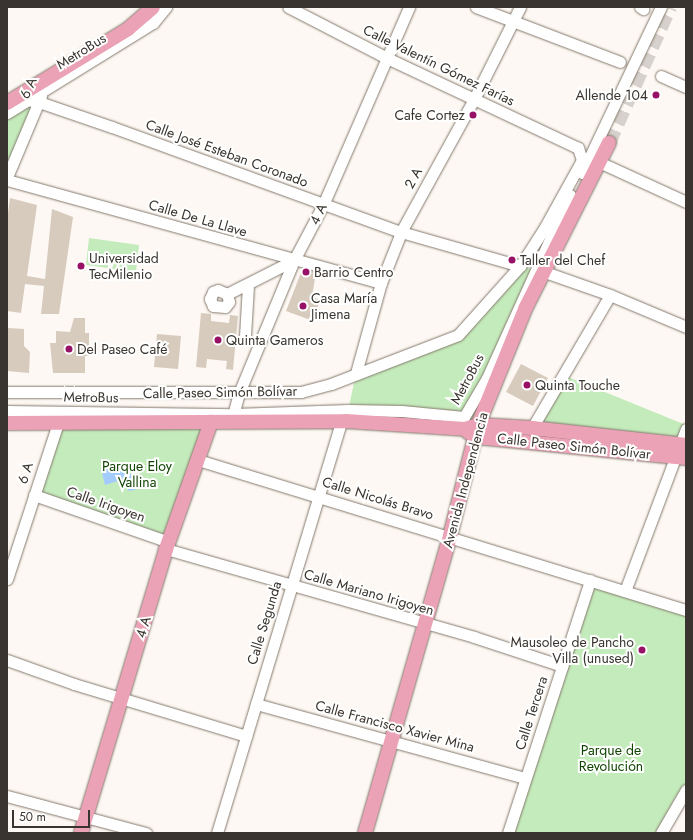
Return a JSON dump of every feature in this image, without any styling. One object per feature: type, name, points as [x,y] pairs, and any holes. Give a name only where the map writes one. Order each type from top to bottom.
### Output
[{"type":"main road","points":[[27,99],[49,77],[128,29],[153,7]]},
{"type":"main road","name":"Avenida Independencia","points":[[365,833],[450,536],[473,430],[542,271],[609,144]]},
{"type":"main road","name":"Calle Paseo Simón Bolívar","points":[[7,423],[210,422],[233,418],[340,421],[473,430],[681,451]]},
{"type":"main road","name":"4 A","points":[[81,833],[168,545],[210,422]]},
{"type":"main road","name":"Calle Paseo Simón Bolívar","points":[[473,430],[532,428],[681,451]]},
{"type":"street","name":"MetroBus","points":[[7,113],[27,99],[153,23],[166,7]]},
{"type":"street","name":"Calle Valentín Gómez Farías","points":[[288,7],[387,58],[578,148]]},
{"type":"street","name":"4 A","points":[[233,418],[239,393],[294,260],[323,205],[409,7]]},
{"type":"street","points":[[476,7],[620,62]]},
{"type":"street","name":"2 A","points":[[356,373],[381,283],[401,232],[474,99],[520,7]]},
{"type":"street","name":"MetroBus","points":[[7,412],[233,418],[348,410],[402,411],[464,417],[487,378],[535,270],[661,7]]},
{"type":"street","points":[[661,76],[686,87]]},
{"type":"street","name":"6 A","points":[[7,178],[27,99],[49,77]]},
{"type":"street","name":"Calle José Esteban Coronado","points":[[27,99],[184,152],[323,205],[401,232],[520,266]]},
{"type":"street","name":"Calle Paseo Simón Bolívar","points":[[7,392],[301,392],[331,384],[356,373],[458,335],[520,266],[545,227],[582,160],[578,148]]},
{"type":"street","points":[[599,162],[686,202]]},
{"type":"street","name":"Calle De La Llave","points":[[7,178],[294,260],[381,283]]},
{"type":"street","points":[[226,294],[248,285],[294,260]]},
{"type":"street","points":[[542,271],[610,295],[686,328]]},
{"type":"street","points":[[245,336],[248,285]]},
{"type":"street","points":[[532,428],[610,295]]},
{"type":"street","name":"Calle Segunda","points":[[217,833],[340,421]]},
{"type":"street","name":"6 A","points":[[7,579],[58,423]]},
{"type":"street","points":[[625,591],[681,451],[686,429]]},
{"type":"street","name":"Calle Nicolás Bravo","points":[[198,460],[318,495],[686,610]]},
{"type":"street","name":"Calle Irigoyen","points":[[34,495],[168,545]]},
{"type":"street","name":"Calle Mariano Irigoyen","points":[[168,545],[291,586],[425,623],[562,666]]},
{"type":"street","name":"Calle Tercera","points":[[508,833],[590,580]]},
{"type":"street","points":[[7,660],[122,699],[246,736]]},
{"type":"street","name":"Calle Francisco Xavier Mina","points":[[256,704],[392,740],[525,778]]},
{"type":"street","points":[[661,833],[686,790]]},
{"type":"street","points":[[7,796],[146,833]]},
{"type":"green space","points":[[39,102],[7,177],[7,103]]},
{"type":"green space","points":[[89,238],[139,245],[136,272],[86,265]]},
{"type":"green space","points":[[520,266],[542,271],[478,425],[346,421],[356,373],[443,342]]},
{"type":"green space","points":[[563,375],[686,425],[679,444],[532,428]]},
{"type":"green space","name":"Parque Eloy Vallina","points":[[211,422],[169,542],[34,495],[58,423]]},
{"type":"green space","name":"Parque de Revolución","points":[[590,580],[686,610],[686,795],[664,833],[509,833]]},
{"type":"water","points":[[104,464],[127,474],[136,474],[142,481],[138,489],[129,491],[124,483],[118,481],[105,485],[101,469]]},
{"type":"building","points":[[10,198],[37,205],[27,276],[45,279],[52,209],[73,217],[59,314],[41,314],[44,286],[25,284],[21,313],[7,311],[7,221]]},
{"type":"building","name":"Casa María Jimena","points":[[306,269],[316,272],[312,297],[320,300],[313,321],[286,311],[302,270]]},
{"type":"building","name":"Quinta Gameros","points":[[201,313],[211,314],[211,321],[229,323],[230,315],[238,316],[233,370],[226,369],[227,361],[207,359],[206,368],[196,367]]},
{"type":"building","name":"Del Paseo Café","points":[[74,318],[85,318],[85,333],[89,333],[89,356],[85,356],[85,373],[53,373],[50,343],[56,343],[56,331],[70,332]]},
{"type":"building","points":[[8,328],[24,329],[24,346],[30,352],[29,373],[7,371]]},
{"type":"building","points":[[157,334],[181,336],[178,369],[154,367]]},
{"type":"building","name":"Quinta Touche","points":[[521,364],[548,378],[533,406],[506,392]]},
{"type":"tunnel","points":[[609,143],[670,7]]},
{"type":"place","name":"Allende 104","points":[[656,95]]},
{"type":"place","name":"Cafe Cortez","points":[[473,115]]},
{"type":"place","name":"Taller del Chef","points":[[512,260]]},
{"type":"place","name":"Universidad TecMilenio","points":[[81,266]]},
{"type":"place","name":"Barrio Centro","points":[[306,272]]},
{"type":"place","name":"Casa María Jimena","points":[[303,306]]},
{"type":"place","name":"Quinta Gameros","points":[[218,340]]},
{"type":"place","name":"Del Paseo Café","points":[[69,349]]},
{"type":"place","name":"Quinta Touche","points":[[527,385]]},
{"type":"place","name":"Mausoleo de Pancho Villa (unused)","points":[[642,650]]}]
